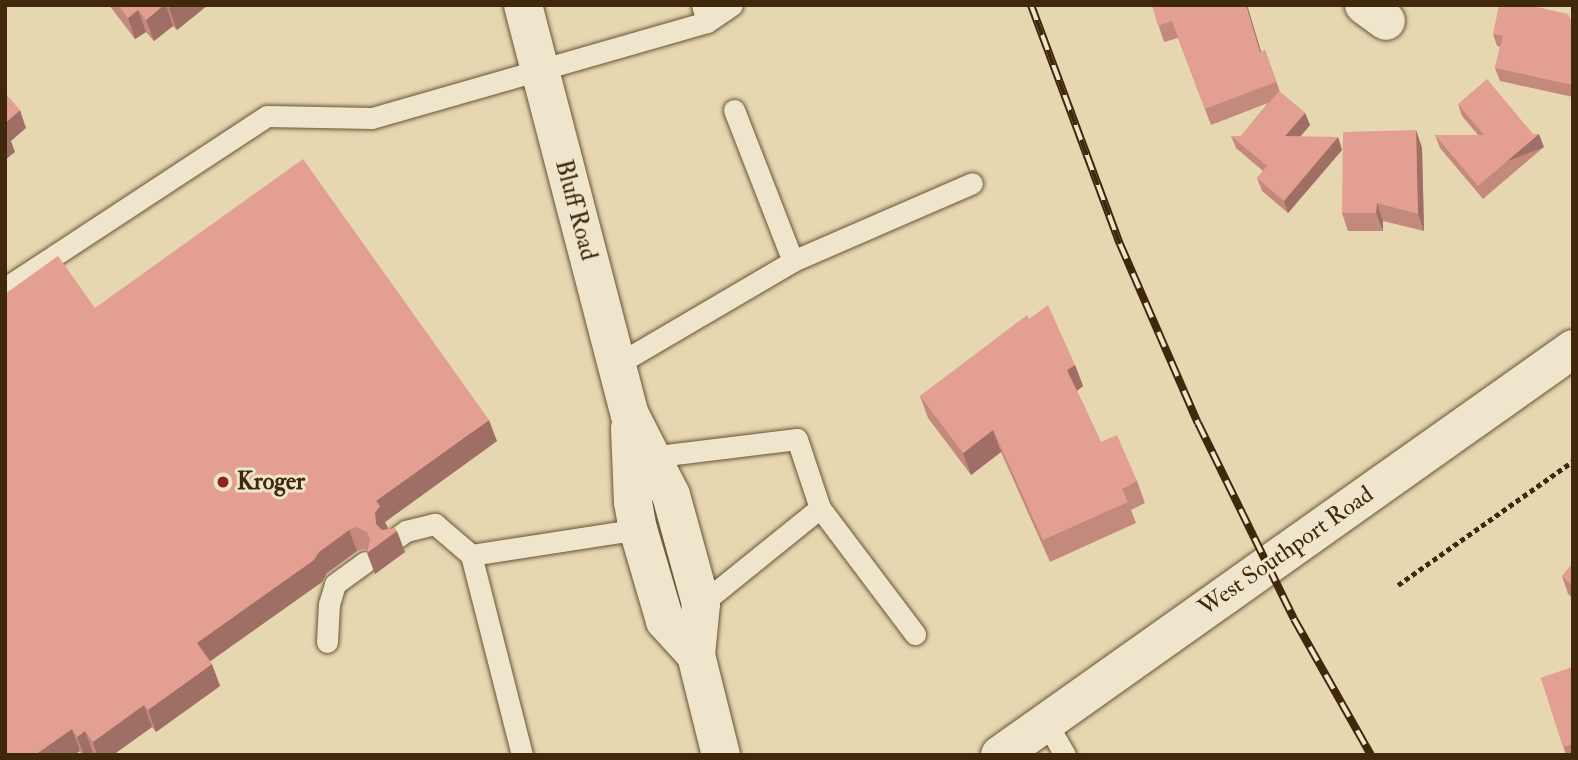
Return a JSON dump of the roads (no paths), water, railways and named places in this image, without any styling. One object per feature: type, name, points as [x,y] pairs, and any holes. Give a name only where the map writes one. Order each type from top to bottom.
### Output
[{"type":"main road","name":"Bluff Road","points":[[523,5],[630,415],[671,495],[701,604],[696,655],[721,755]]},
{"type":"main road","name":"West Southport Road","points":[[1000,755],[1573,349]]},
{"type":"main road","name":"Bluff Road","points":[[630,415],[633,502],[638,529],[665,621],[696,655]]},
{"type":"lane","points":[[5,288],[267,116],[372,118],[540,70],[732,5]]},
{"type":"lane","points":[[734,110],[793,261]]},
{"type":"lane","points":[[616,365],[793,261],[972,183]]},
{"type":"lane","points":[[650,457],[797,439],[820,508],[915,634]]},
{"type":"lane","points":[[701,604],[820,508]]},
{"type":"lane","points":[[396,539],[406,531],[435,524],[471,555],[522,755]]},
{"type":"lane","points":[[471,555],[638,529]]},
{"type":"lane","points":[[327,642],[329,604],[335,584],[365,562]]},
{"type":"lane","points":[[1045,722],[1065,755]]},
{"type":"railway","points":[[1031,5],[1120,244],[1198,423],[1294,619],[1371,755]]},
{"type":"place","name":"Kroger","points":[[223,482]]}]
